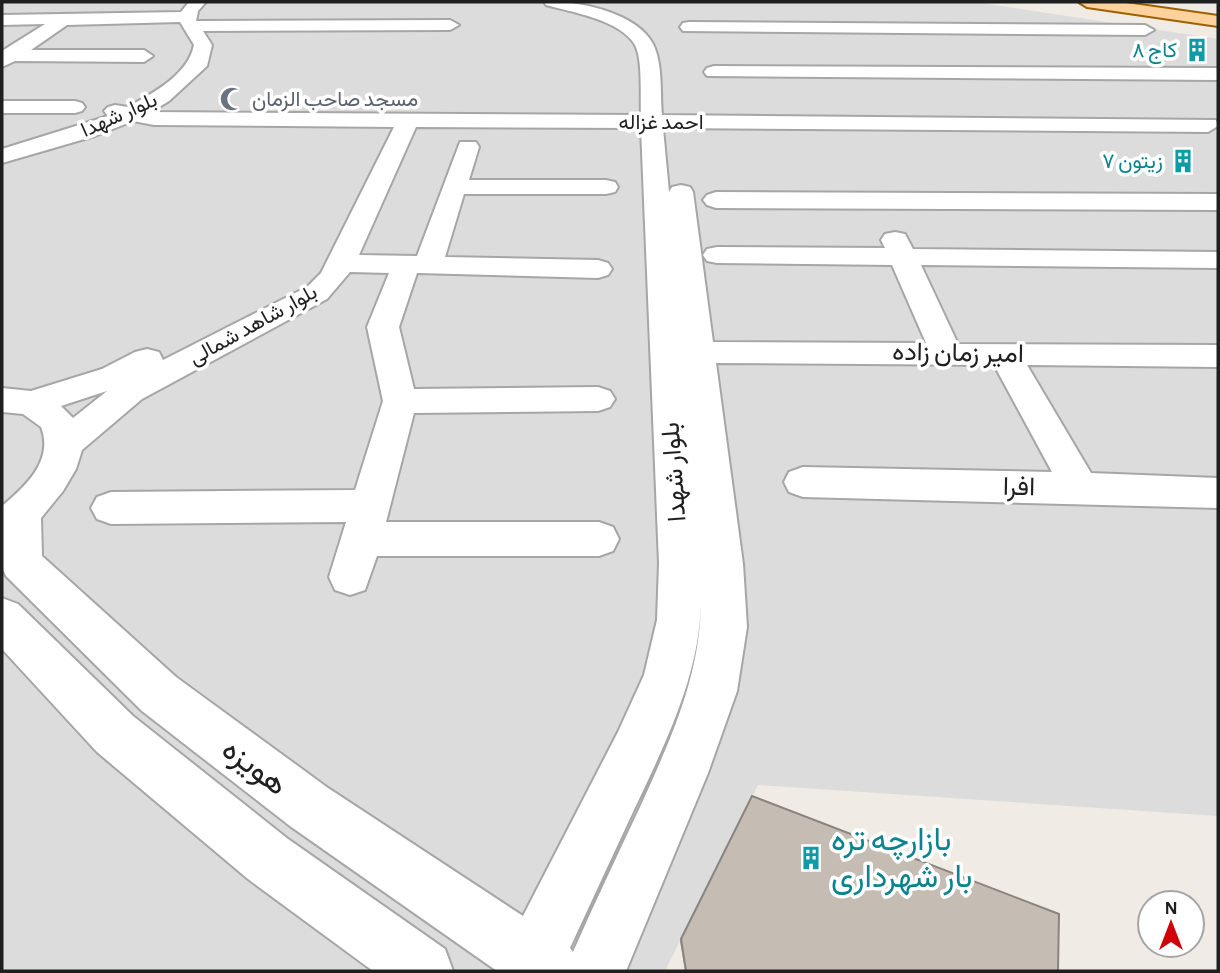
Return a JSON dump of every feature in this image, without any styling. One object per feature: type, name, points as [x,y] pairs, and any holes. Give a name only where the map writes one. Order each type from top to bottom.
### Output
[{"type":"main road","points":[[1087,2],[1218,21]]},
{"type":"main road","points":[[1122,2],[1218,16]]},
{"type":"street","points":[[5,57],[76,12],[117,2]]},
{"type":"street","name":"بلوار شهدا","points":[[552,2],[607,19],[627,30],[643,43],[648,59],[663,122],[683,351],[722,564],[722,640],[713,691],[682,773],[596,971]]},
{"type":"street","name":"بلوار شهدا","points":[[579,2],[621,15],[660,42],[667,59],[663,122]]},
{"type":"street","points":[[326,25],[337,10]]},
{"type":"street","points":[[806,10],[896,20],[923,29],[956,74],[1000,123]]},
{"type":"street","points":[[2,20],[186,20],[326,25],[450,24]]},
{"type":"street","name":"بلوار شهدا","points":[[2,156],[87,131],[162,97],[200,62],[203,45],[186,20]]},
{"type":"street","points":[[689,27],[1145,30]]},
{"type":"street","points":[[998,44],[1040,74]]},
{"type":"street","points":[[5,57],[144,56]]},
{"type":"street","points":[[714,72],[1218,74]]},
{"type":"street","points":[[2,107],[75,107]]},
{"type":"street","name":"بلوار شهدا","points":[[2,147],[122,113]]},
{"type":"street","name":"احمد غزاله","points":[[122,113],[154,119],[1208,125]]},
{"type":"street","name":"بلوار شاهد شمالی","points":[[64,444],[130,391],[317,293],[332,278],[341,263],[397,121]]},
{"type":"street","name":"بلوار شاهد شمالی","points":[[16,402],[114,377],[294,285],[314,262],[397,121]]},
{"type":"street","points":[[350,577],[400,401],[383,327],[455,187],[468,147]]},
{"type":"street","points":[[455,187],[606,187]]},
{"type":"street","points":[[716,200],[871,218]]},
{"type":"street","points":[[734,225],[1218,202]]},
{"type":"street","points":[[871,218],[880,238],[899,249],[946,353]]},
{"type":"street","points":[[718,255],[899,249],[1218,260]]},
{"type":"street","points":[[341,263],[598,269]]},
{"type":"street","name":"بلوار شهدا","points":[[537,967],[667,676],[679,620],[683,351]]},
{"type":"street","name":"امیر زمان زاده","points":[[683,351],[1218,356]]},
{"type":"street","name":"افرا","points":[[1004,354],[1080,488]]},
{"type":"street","points":[[400,401],[598,399]]},
{"type":"street","points":[[11,521],[52,478],[64,444],[56,419],[16,402]]},
{"type":"street","name":"افرا","points":[[803,482],[1080,488]]},
{"type":"street","points":[[1080,488],[1218,493]]},
{"type":"street","points":[[111,508],[600,539]]},
{"type":"street","name":"هویزه","points":[[11,521],[21,563],[159,694],[309,807],[537,967]]},
{"type":"street","points":[[2,618],[115,734],[268,859],[423,971]]},
{"type":"shaded area","points":[[2,2],[975,2],[1218,39],[1218,816],[758,785],[665,971],[2,971]]},
{"type":"building","name":"بازارچه تره بار شهرداری","points":[[752,796],[1059,914],[1058,971],[686,971],[681,939]]},
{"type":"place","name":"کاج ۸","points":[[1197,50]]},
{"type":"place","name":"مسجد صاحب الزمان","points":[[232,99]]},
{"type":"place","name":"زیتون ۷","points":[[1183,161]]},
{"type":"place","name":"بازارچه تره بار شهرداری","points":[[811,858]]}]
